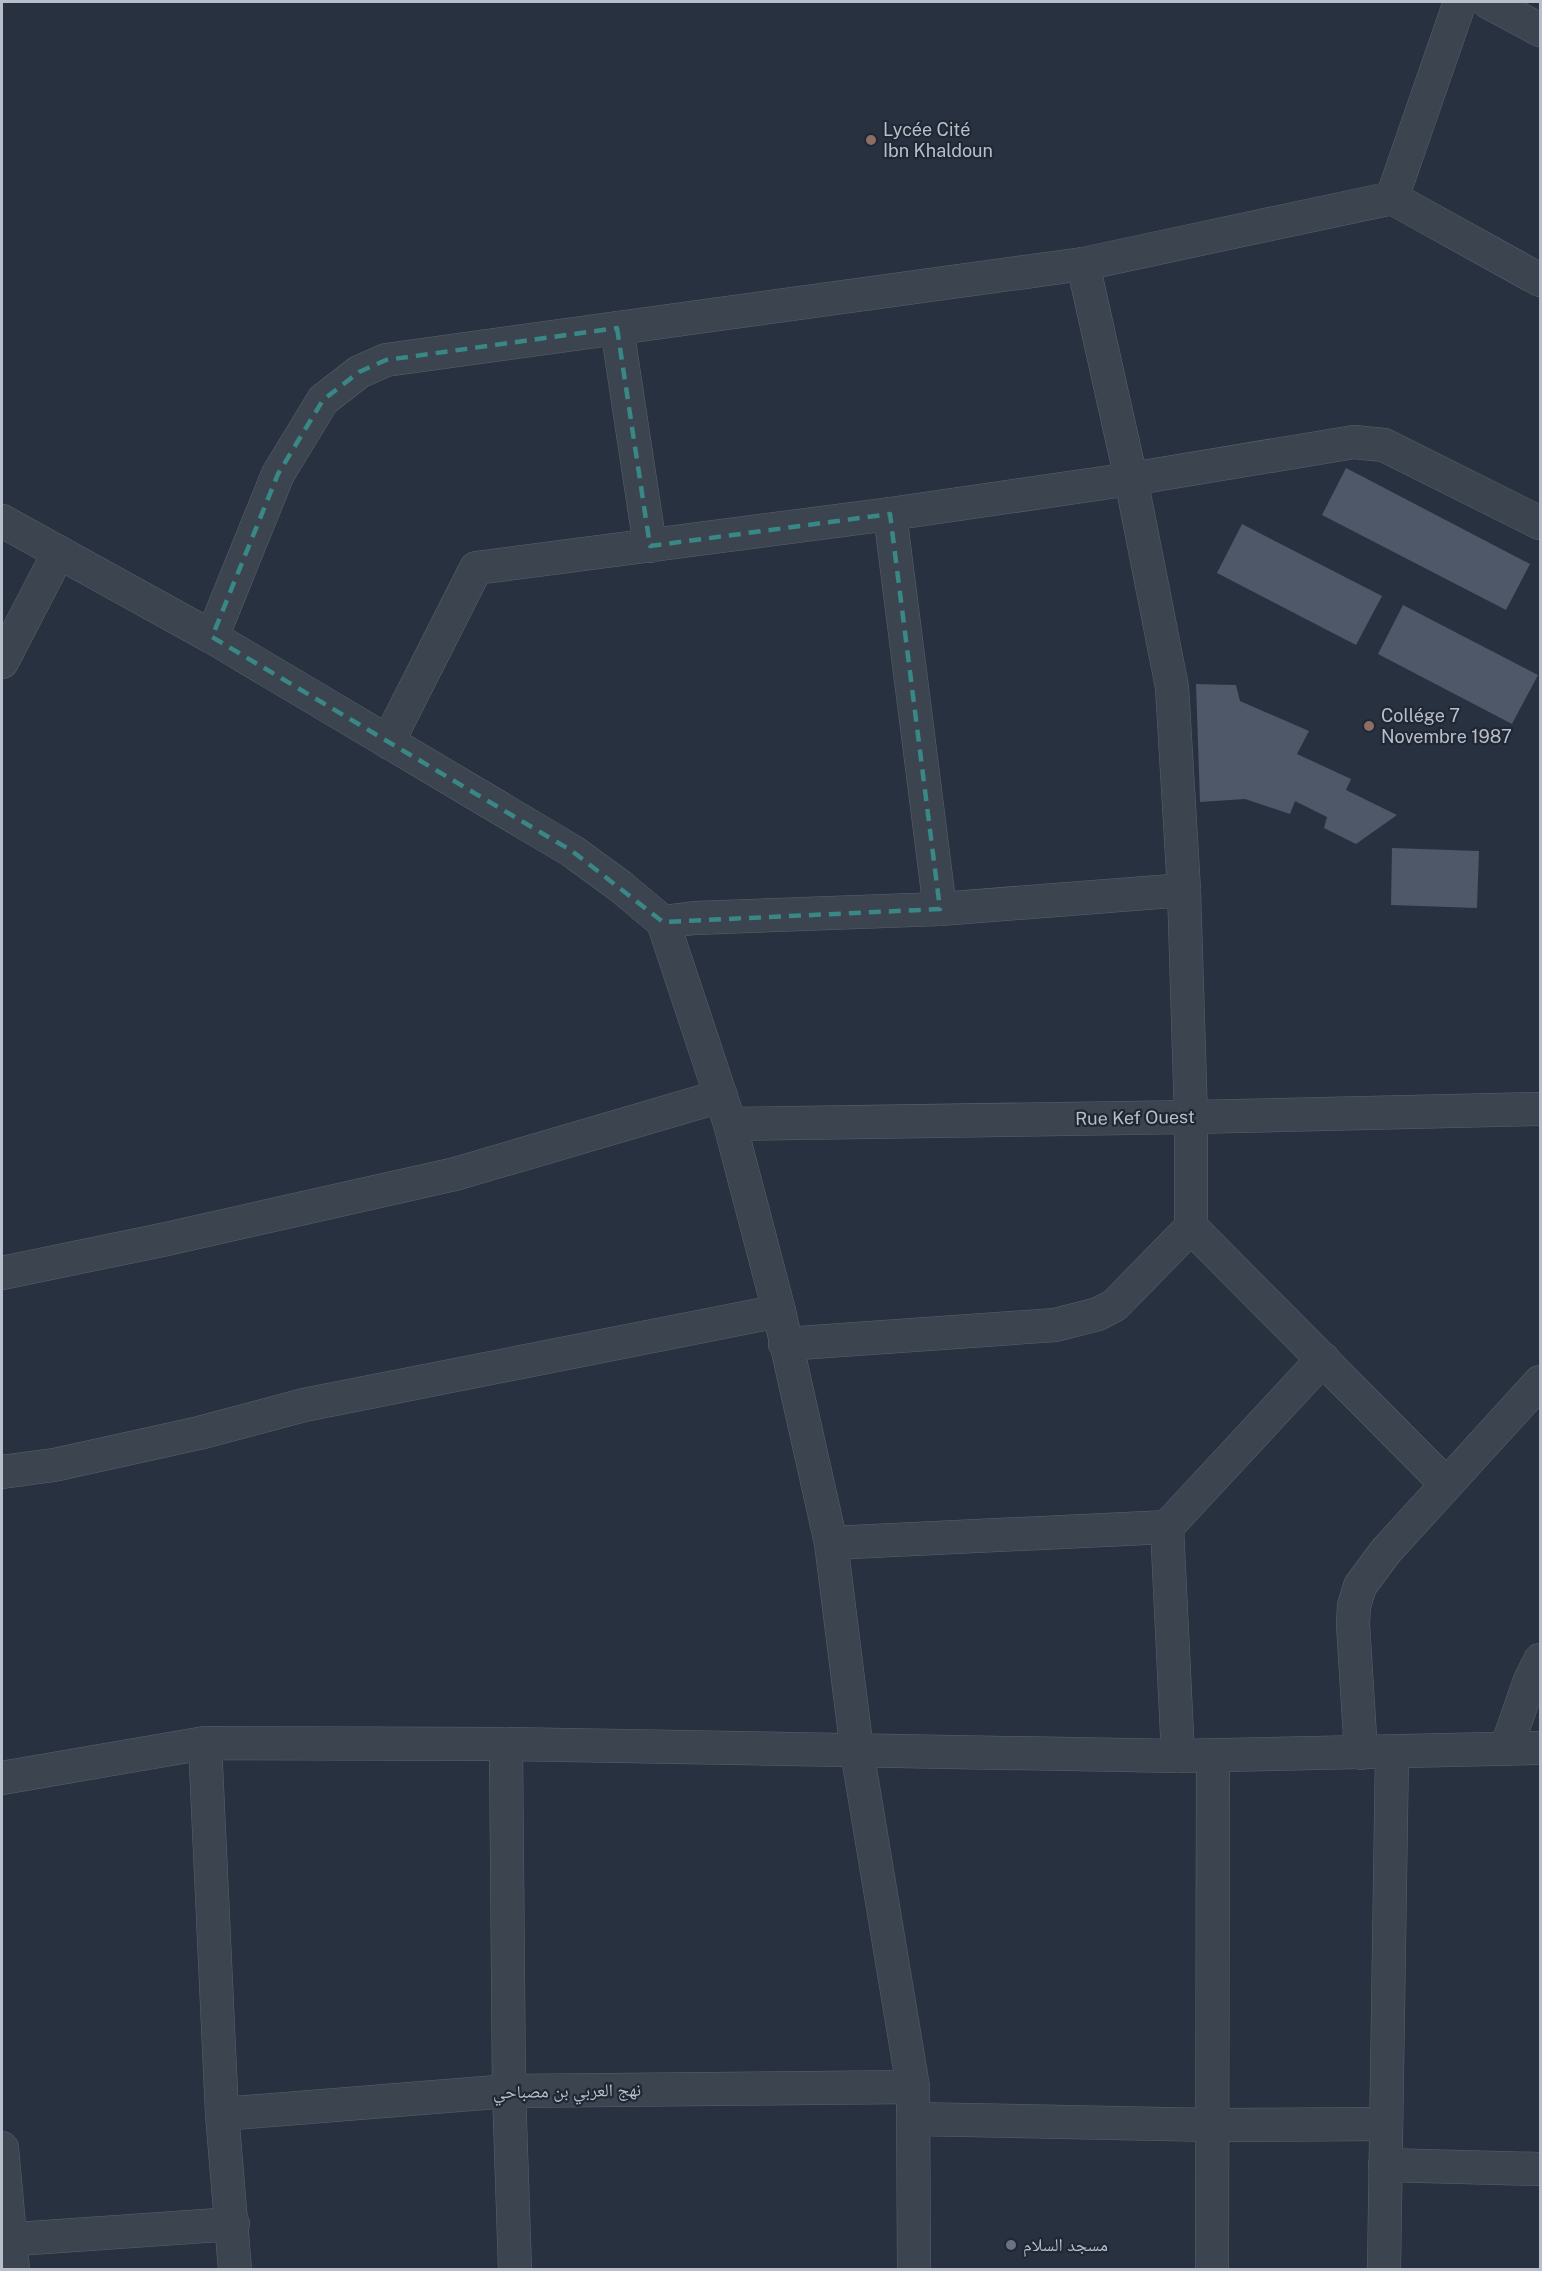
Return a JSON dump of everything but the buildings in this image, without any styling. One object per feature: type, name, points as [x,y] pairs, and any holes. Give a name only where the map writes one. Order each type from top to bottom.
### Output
[{"type":"street","points":[[1392,198],[1460,2]]},
{"type":"street","points":[[1488,2],[1540,30]]},
{"type":"street","points":[[212,637],[278,474],[322,400],[359,372],[386,360],[1083,264],[1392,198],[1540,280]]},
{"type":"street","points":[[785,1344],[1055,1325],[1098,1314],[1115,1305],[1191,1227],[1191,1117],[1184,890],[1172,687],[1131,478],[1083,264]]},
{"type":"street","points":[[616,328],[650,546]]},
{"type":"street","points":[[388,742],[476,568],[890,514],[1354,442],[1384,445],[1540,523]]},
{"type":"street","points":[[890,514],[940,909]]},
{"type":"street","points":[[2,521],[212,637],[572,851],[620,886],[663,922],[725,1110],[779,1311],[831,1543],[857,1751],[913,2103],[914,2270]]},
{"type":"street","points":[[2,662],[59,552]]},
{"type":"street","points":[[663,922],[695,918],[940,909],[1184,890]]},
{"type":"street","name":"Rue Kef Ouest","points":[[2,1273],[455,1174],[725,1110],[1191,1117],[1540,1109]]},
{"type":"street","points":[[1191,1227],[1446,1484]]},
{"type":"street","points":[[2,1472],[54,1465],[199,1433],[304,1405],[779,1311]]},
{"type":"street","points":[[831,1543],[1167,1527],[1323,1359]]},
{"type":"street","points":[[1384,2270],[1386,2124],[1377,1752],[1353,1624],[1354,1606],[1360,1586],[1386,1551],[1540,1382]]},
{"type":"street","points":[[1167,1527],[1178,1756]]},
{"type":"street","points":[[1506,1749],[1530,1680],[1540,1660]]},
{"type":"street","points":[[2,1778],[205,1743],[506,1744],[1178,1756],[1540,1748]]},
{"type":"street","points":[[205,1743],[222,2114],[233,2224],[235,2270]]},
{"type":"street","points":[[506,1744],[509,2091],[515,2270]]},
{"type":"street","points":[[1212,2270],[1213,1755]]},
{"type":"street","name":"نهج العربي بن مصباحي","points":[[222,2114],[509,2091],[913,2103],[1212,2125],[1386,2124]]},
{"type":"street","points":[[2,2148],[8,2250],[233,2224]]},
{"type":"street","points":[[1385,2165],[1540,2169]]},
{"type":"highlighted area","points":[[617,328],[650,546],[890,514],[940,909],[663,922],[572,851],[212,637],[278,474],[323,400],[359,372],[386,360]]},
{"type":"place","name":"Lycée Cité Ibn Khaldoun","points":[[871,140]]},
{"type":"place","name":"Collége 7 Novembre 1987","points":[[1369,726]]},
{"type":"place","name":"مسجد السلام","points":[[1011,2245]]}]
